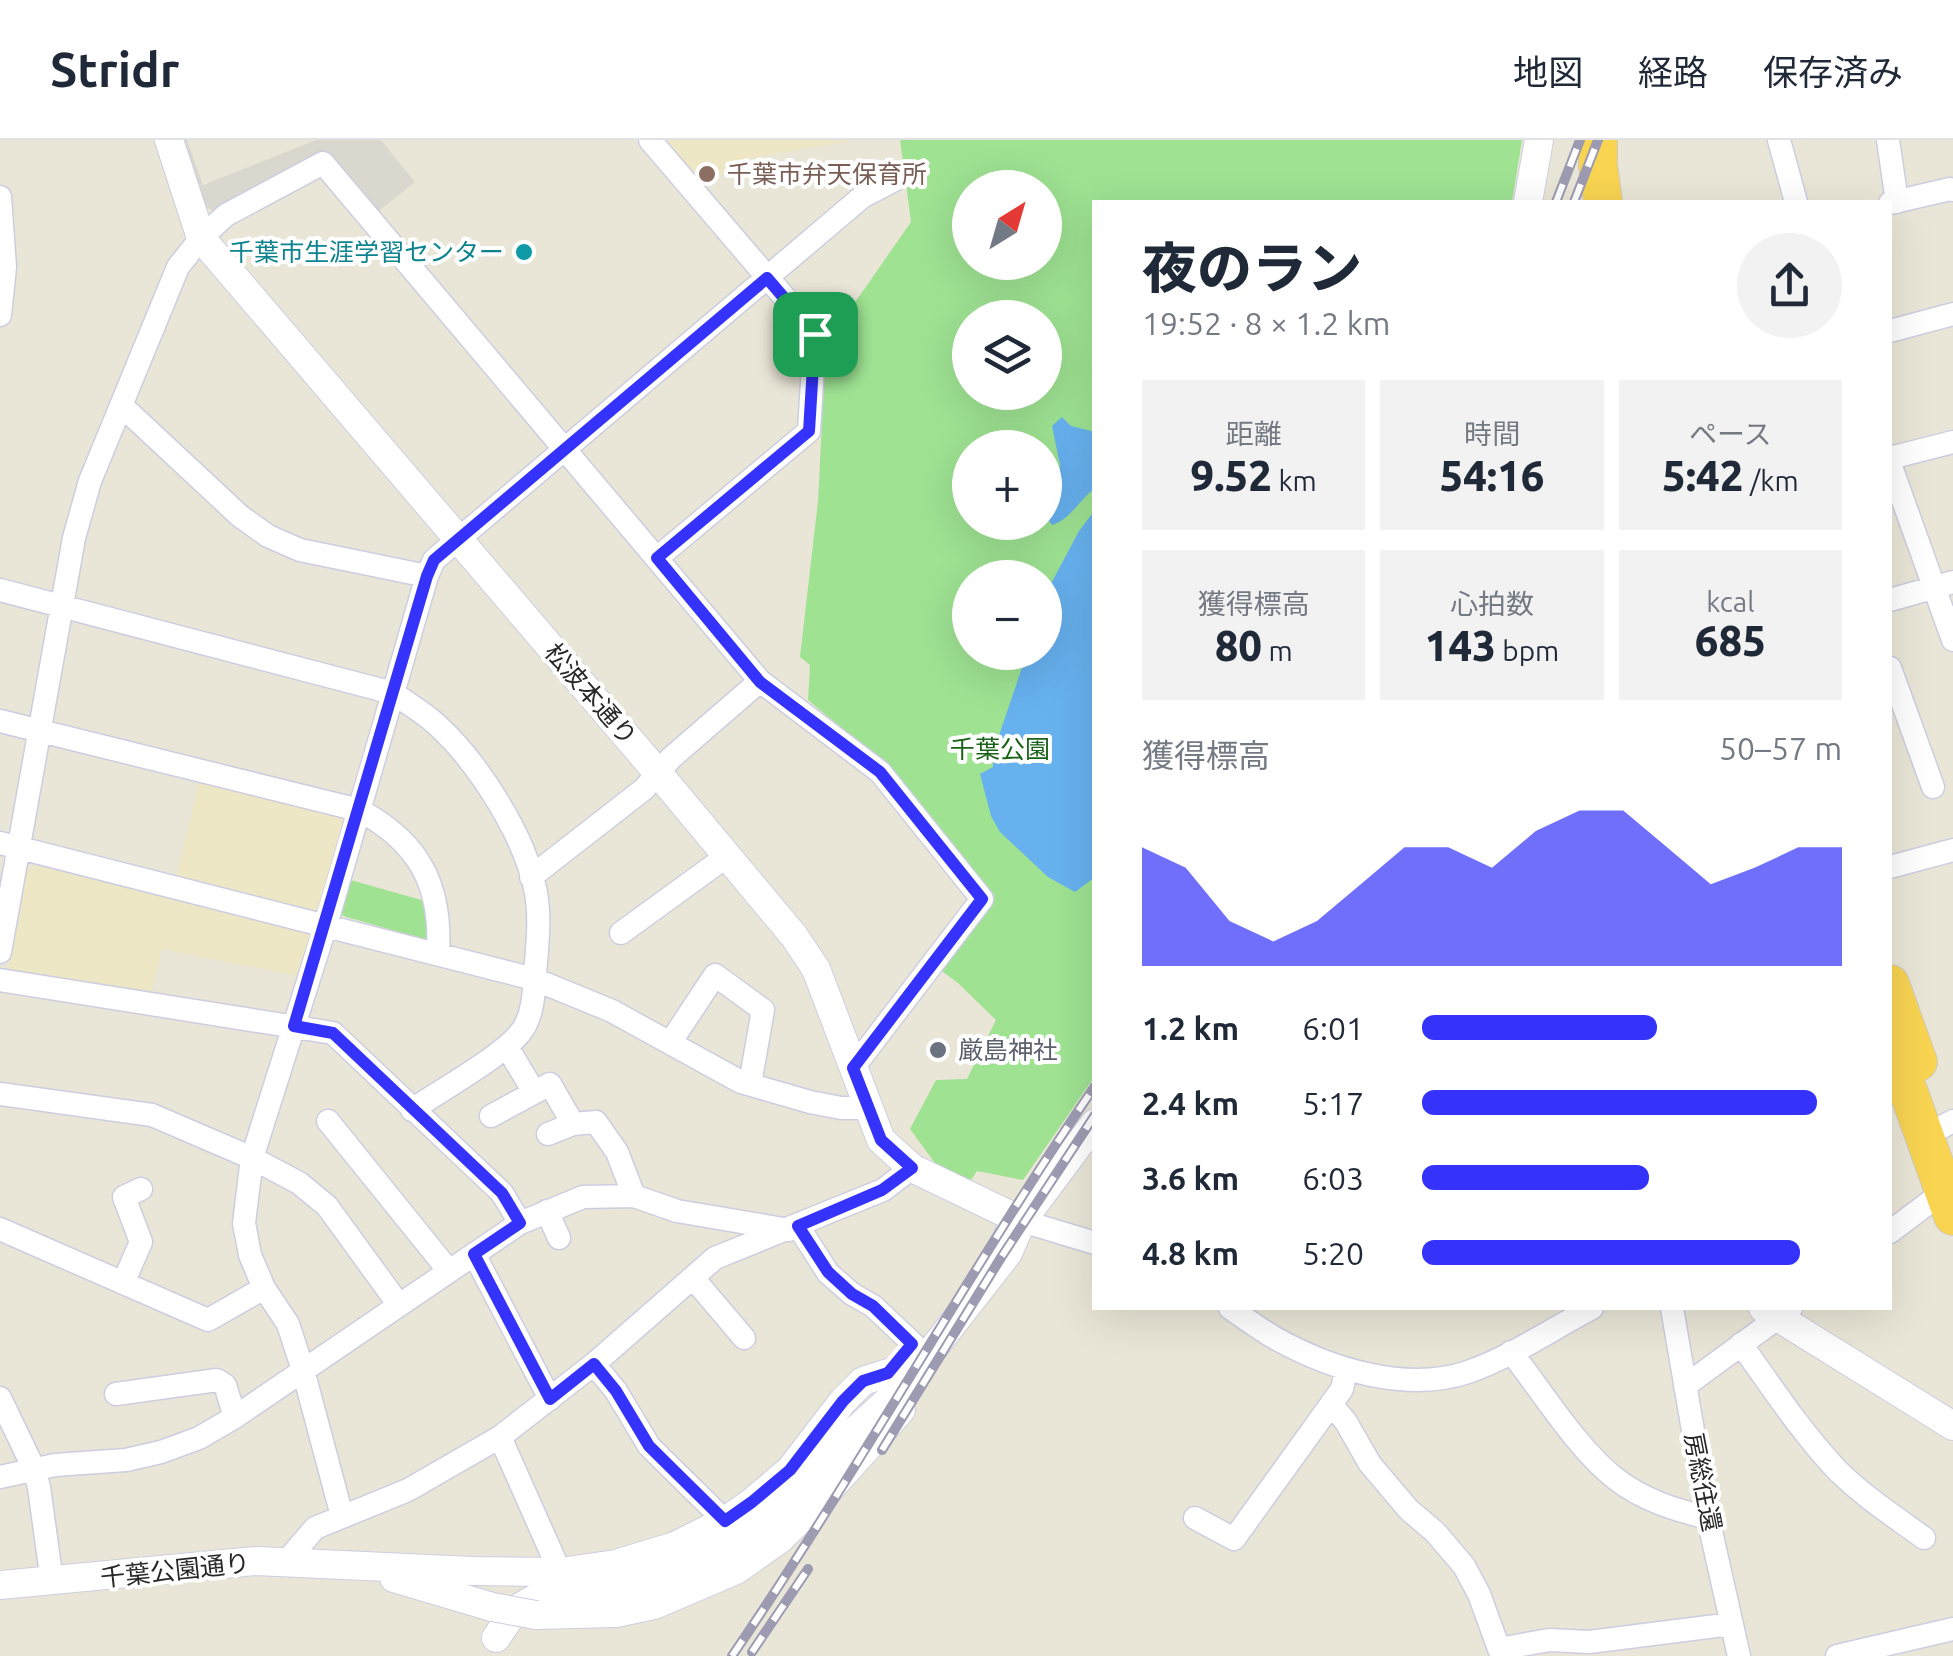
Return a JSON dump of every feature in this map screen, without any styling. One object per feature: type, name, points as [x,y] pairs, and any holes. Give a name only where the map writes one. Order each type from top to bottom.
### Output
[{"type":"highway","points":[[1598,140],[1603,200]]},
{"type":"highway","points":[[1620,140],[1620,200]]},
{"type":"highway","points":[[1892,990],[1949,1167]]},
{"type":"highway","points":[[1892,1044],[1949,1167]]},
{"type":"street","name":"松波本通り","points":[[169,140],[201,238],[794,936],[816,969],[881,1140],[912,1168],[1022,1221]]},
{"type":"street","points":[[650,140],[815,334],[809,431],[657,558]]},
{"type":"street","points":[[1528,200],[1539,140]]},
{"type":"street","points":[[1779,140],[1795,200]]},
{"type":"street","points":[[1888,140],[1893,203],[1953,190]]},
{"type":"street","points":[[0,952],[9,845],[38,731],[74,538],[90,481],[178,267],[226,215],[323,162],[760,682],[880,772],[982,899],[853,1068]]},
{"type":"street","points":[[342,1516],[288,1324],[264,1288],[250,1254],[244,1223],[252,1158],[326,925],[427,576],[434,560],[862,197],[904,175]]},
{"type":"street","points":[[0,197],[5,267],[0,315]]},
{"type":"street","points":[[1892,330],[1953,314]]},
{"type":"street","points":[[122,406],[240,516],[268,536],[300,550],[427,576]]},
{"type":"street","points":[[1892,460],[1953,442]]},
{"type":"street","points":[[1892,466],[1943,585],[1953,640]]},
{"type":"street","points":[[1892,599],[1943,585]]},
{"type":"street","points":[[0,590],[393,693],[433,721],[455,743],[497,799],[516,833],[531,877],[538,932],[534,979],[530,1013],[523,1029],[507,1046],[412,1110]]},
{"type":"street","points":[[1892,674],[1933,788]]},
{"type":"street","points":[[531,877],[644,790],[671,758],[760,682]]},
{"type":"street","points":[[0,722],[359,810],[383,823],[421,863],[437,907],[438,953]]},
{"type":"street","points":[[9,845],[534,979],[612,1011],[741,1082],[810,1102],[867,1108]]},
{"type":"street","points":[[1892,866],[1953,850]]},
{"type":"street","points":[[621,933],[728,856]]},
{"type":"street","points":[[670,1043],[715,975],[762,1010],[750,1084]]},
{"type":"street","points":[[0,980],[333,1033],[502,1193],[520,1223]]},
{"type":"street","points":[[507,1046],[534,1092]]},
{"type":"street","points":[[491,1116],[550,1084],[573,1124]]},
{"type":"street","points":[[0,1094],[152,1115],[252,1158],[299,1183],[326,1206],[399,1305]]},
{"type":"street","points":[[328,1121],[449,1271]]},
{"type":"street","points":[[548,1134],[573,1124],[596,1122],[616,1152],[634,1196]]},
{"type":"street","points":[[496,1638],[511,1616],[534,1599],[656,1578],[702,1560],[787,1504],[897,1379],[988,1252],[1022,1221],[1092,1127]]},
{"type":"street","points":[[1892,1230],[1949,1167]]},
{"type":"street","points":[[286,1562],[314,1528],[408,1490],[500,1437],[594,1364],[715,1258],[882,1190],[912,1168]]},
{"type":"street","points":[[124,1283],[141,1242],[124,1197],[140,1190]]},
{"type":"street","points":[[0,1477],[55,1465],[126,1460],[199,1438],[520,1223],[584,1197],[634,1196],[677,1211],[794,1228],[828,1272],[852,1294],[873,1306],[919,1350]]},
{"type":"street","points":[[546,1211],[560,1238]]},
{"type":"street","points":[[1022,1221],[1092,1241]]},
{"type":"street","points":[[0,1229],[208,1320],[264,1288]]},
{"type":"street","points":[[474,1254],[550,1399]]},
{"type":"street","points":[[693,1278],[744,1338]]},
{"type":"street","points":[[1233,1310],[1275,1338],[1346,1370],[1420,1382],[1466,1372],[1588,1310]]},
{"type":"street","name":"房総往還","points":[[1672,1310],[1708,1518],[1740,1656]]},
{"type":"street","points":[[1685,1386],[1777,1311],[1953,1426]]},
{"type":"street","points":[[1740,1344],[1838,1471],[1924,1538]]},
{"type":"street","points":[[1511,1352],[1589,1454],[1615,1478],[1645,1497],[1708,1518]]},
{"type":"street","points":[[594,1364],[616,1391],[649,1446],[725,1521]]},
{"type":"street","points":[[1194,1518],[1234,1539],[1342,1388],[1346,1370]]},
{"type":"street","points":[[350,1567],[560,1572],[616,1564],[675,1546],[725,1521],[790,1470],[863,1381],[897,1379]]},
{"type":"street","points":[[350,1567],[492,1607],[536,1615],[616,1613],[654,1604],[736,1570],[780,1538],[903,1408],[897,1379]]},
{"type":"street","points":[[116,1394],[217,1380],[225,1385],[235,1417]]},
{"type":"street","points":[[0,1398],[34,1469],[52,1582]]},
{"type":"street","points":[[1330,1404],[1346,1422],[1370,1464],[1464,1566],[1479,1594],[1498,1650],[1549,1640],[1589,1642],[1732,1624]]},
{"type":"street","points":[[500,1437],[560,1572]]},
{"type":"street","name":"千葉公園通り","points":[[0,1585],[256,1561],[350,1567]]},
{"type":"street","points":[[1837,1656],[1953,1630]]},
{"type":"shaded area","points":[[179,140],[187,140],[203,185],[316,140],[381,140],[415,182],[379,211],[335,159],[318,155],[214,211],[205,207]]},
{"type":"shaded area","name":"千葉市弁天保育所","points":[[662,140],[850,141],[739,160],[704,188]]},
{"type":"shaded area","points":[[200,779],[342,812],[348,820],[326,902],[314,912],[176,878]]},
{"type":"shaded area","points":[[36,865],[308,932],[315,941],[303,977],[162,949],[149,1000],[16,978],[8,969],[27,871]]},
{"type":"green space","name":"千葉公園","points":[[900,140],[1522,140],[1512,200],[1092,200],[1092,1080],[1023,1180],[977,1171],[971,1180],[937,1166],[910,1129],[936,1080],[967,1079],[996,1020],[939,969],[988,898],[877,757],[808,700],[810,665],[800,657],[818,501],[826,344],[911,222]]},
{"type":"green space","points":[[347,879],[432,903],[431,941],[343,916],[340,911]]},
{"type":"water","points":[[1062,417],[1071,426],[1092,431],[1092,491],[1062,519],[1062,430],[1053,430]]},
{"type":"water","points":[[1092,514],[1092,879],[1075,892],[1048,877],[1000,832],[991,816],[980,774],[993,767],[993,753],[1021,670],[1062,670],[1062,563]]},
{"type":"railway","points":[[1557,200],[1580,140]]},
{"type":"railway","points":[[1575,200],[1598,140]]},
{"type":"railway","points":[[732,1656],[1092,1090]]},
{"type":"railway","points":[[882,1450],[1092,1120]]},
{"type":"railway","points":[[752,1652],[808,1569]]},
{"type":"place","name":"千葉市弁天保育所","points":[[707,174]]},
{"type":"place","name":"千葉市生涯学習センター","points":[[524,252]]},
{"type":"place","name":"厳島神社","points":[[938,1050]]},
{"type":"route","points":[[767,278],[815,334],[809,431],[657,558],[760,682],[880,772],[982,899],[853,1068],[881,1140],[912,1168],[882,1190],[798,1226],[828,1272],[852,1294],[873,1306],[912,1344],[888,1373],[863,1381],[843,1401],[790,1470],[725,1521],[649,1446],[616,1391],[594,1364],[550,1399],[474,1254],[520,1223],[502,1193],[333,1033],[294,1026],[434,560],[767,278]]}]
